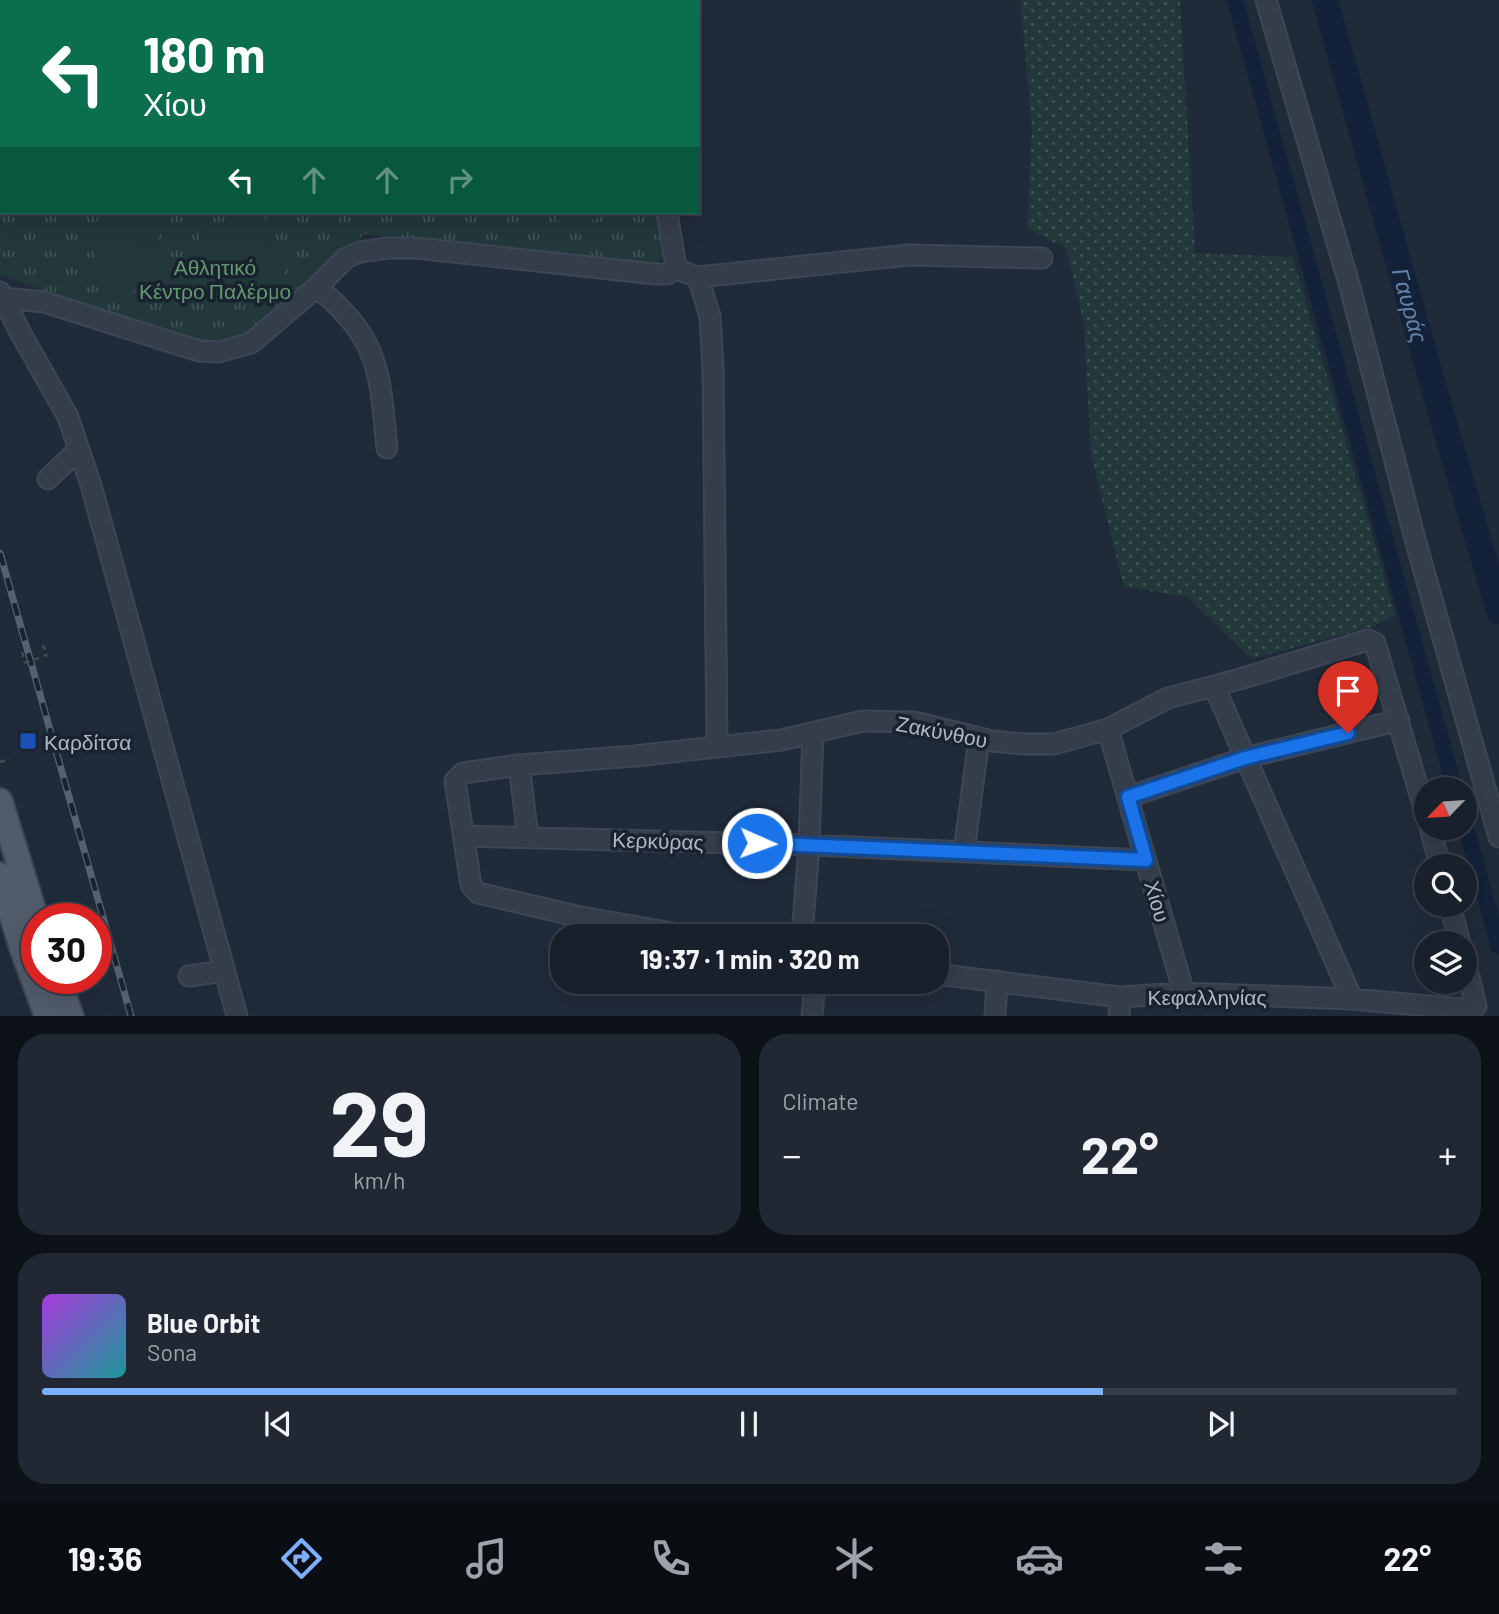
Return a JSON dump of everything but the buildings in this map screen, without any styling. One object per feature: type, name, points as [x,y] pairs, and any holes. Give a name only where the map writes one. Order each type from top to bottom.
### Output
[{"type":"main road","points":[[0,801],[31,903]]},
{"type":"main road","points":[[0,875],[42,1013]]},
{"type":"main road","points":[[63,994],[71,1016]]},
{"type":"street","points":[[1266,0],[1350,287],[1415,539],[1499,837]]},
{"type":"street","points":[[667,214],[675,269]]},
{"type":"street","points":[[2,295],[44,302],[199,351],[219,352],[251,343],[317,287],[346,258],[360,252],[416,248],[655,274],[668,274],[675,269]]},
{"type":"street","points":[[675,269],[698,277],[909,255],[1042,258]]},
{"type":"street","points":[[698,277],[710,316],[713,368],[717,746]]},
{"type":"street","points":[[317,287],[352,321],[374,357],[387,448]]},
{"type":"street","points":[[2,295],[68,417],[92,485],[237,1016]]},
{"type":"street","points":[[48,479],[79,449]]},
{"type":"street","name":"Ζακύνθου","points":[[464,836],[455,781],[463,773],[519,765],[781,740],[863,721],[894,720],[926,724],[979,738],[1023,744],[1054,744],[1108,729],[1157,702],[1368,640],[1375,643],[1399,720]]},
{"type":"street","points":[[1214,686],[1352,999]]},
{"type":"street","points":[[1128,797],[1245,758],[1399,720],[1415,777]]},
{"type":"street","name":"Χίου","points":[[1108,729],[1184,993]]},
{"type":"street","points":[[803,924],[813,734]]},
{"type":"street","points":[[964,852],[979,738]]},
{"type":"street","points":[[519,765],[528,837]]},
{"type":"street","points":[[464,836],[471,885],[478,892],[564,913],[624,924]]},
{"type":"street","name":"Κερκύρας","points":[[464,836],[809,845],[1146,860]]},
{"type":"street","points":[[189,976],[224,971]]},
{"type":"street","name":"Κεφαλληνίας","points":[[949,975],[997,981],[1119,1006],[1184,993],[1352,999],[1472,1010],[1476,1006],[1473,994]]},
{"type":"street","points":[[995,1016],[997,981]]},
{"type":"street","points":[[812,1016],[814,994]]},
{"type":"path","points":[[22,652],[25,663],[47,655],[43,645]]},
{"type":"path","points":[[0,762],[10,759]]},
{"type":"green space","points":[[1020,0],[1180,0],[1195,253],[1293,257],[1395,615],[1374,626],[1251,659],[1188,597],[1124,587],[1091,454],[1084,324],[1067,249],[1027,228],[1032,127]]},
{"type":"green space","name":"Αθλητικό Κέντρο Παλέρμο","points":[[0,214],[660,214],[665,254],[657,264],[650,267],[364,234],[256,335],[210,347],[0,275]]},
{"type":"green space","points":[[117,214],[151,214],[160,238],[124,253],[160,240],[173,275],[111,300],[84,226]]},
{"type":"green space","points":[[248,214],[263,214],[274,244],[211,269],[198,232]]},
{"type":"green space","points":[[556,214],[607,214],[562,230]]},
{"type":"green space","points":[[275,246],[287,282],[225,306],[212,269]]},
{"type":"waterway","points":[[1235,0],[1452,777]]},
{"type":"waterway","name":"Γαυράς","points":[[1325,0],[1499,611]]},
{"type":"waterway","points":[[1469,840],[1499,947]]},
{"type":"railway","points":[[0,553],[131,1016]]},
{"type":"place","name":"Καρδίτσα","points":[[28,741]]},
{"type":"route","points":[[757,843],[1146,860],[1128,797],[1245,758],[1348,733]]}]
